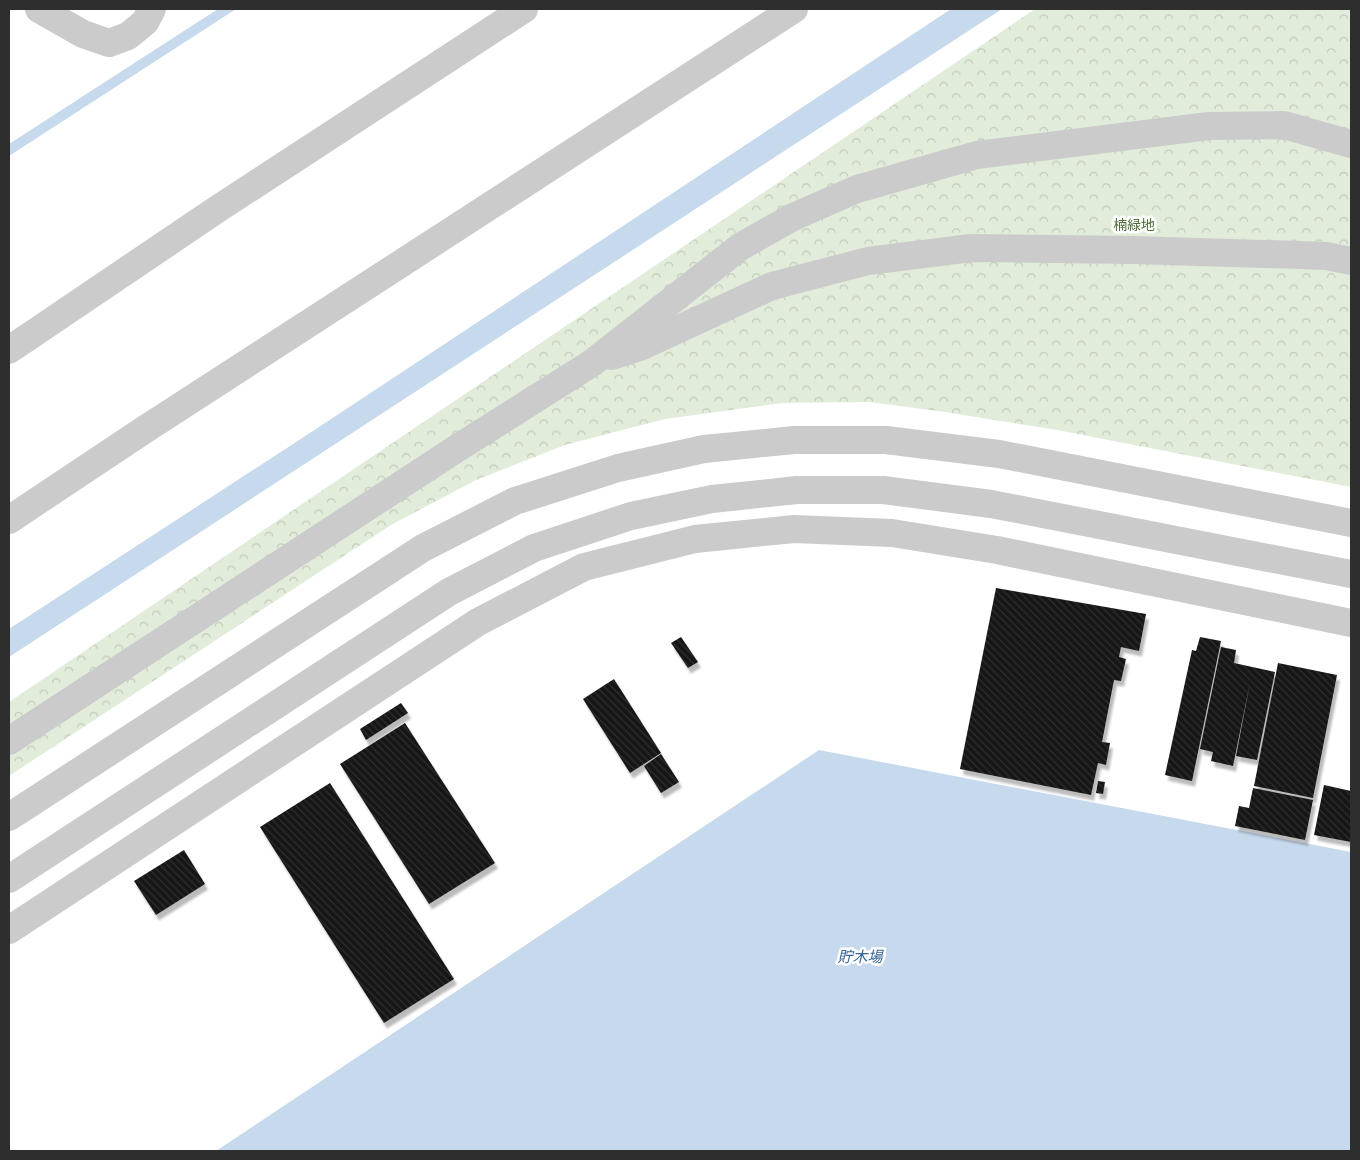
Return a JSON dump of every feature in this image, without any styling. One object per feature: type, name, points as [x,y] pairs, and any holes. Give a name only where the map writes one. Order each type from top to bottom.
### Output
[{"type":"street","points":[[39,9],[83,34],[109,43],[128,36],[145,22],[152,9]]},
{"type":"street","points":[[9,350],[216,210],[524,9]]},
{"type":"street","points":[[9,520],[794,9]]},
{"type":"street","points":[[9,742],[456,449],[592,363],[740,247],[791,218],[857,189],[977,155],[1209,126],[1284,125],[1351,144]]},
{"type":"street","points":[[592,363],[640,347],[772,286],[868,261],[971,248],[1290,254],[1326,256],[1351,262]]},
{"type":"street","points":[[9,817],[424,548],[514,501],[628,466],[704,449],[794,440],[886,440],[999,454],[1351,523]]},
{"type":"street","points":[[9,879],[449,592],[534,548],[631,516],[712,498],[796,490],[883,490],[991,504],[1351,574]]},
{"type":"street","points":[[9,930],[478,622],[584,567],[694,539],[794,529],[892,533],[1006,552],[1351,623]]},
{"type":"green space","name":"楠緑地","points":[[1035,9],[1351,9],[1351,487],[1057,430],[869,402],[783,403],[665,419],[565,445],[476,480],[391,525],[9,776],[9,702]]},
{"type":"water","points":[[218,9],[236,9],[9,156],[9,144]]},
{"type":"water","points":[[951,9],[1002,9],[9,657],[9,629],[316,429]]},
{"type":"water","name":"貯木場","points":[[819,750],[1351,852],[1351,1151],[216,1151]]},
{"type":"building","points":[[996,588],[1146,614],[1139,651],[1121,647],[1119,657],[1126,659],[1121,681],[1114,680],[1102,742],[1110,743],[1106,765],[1098,763],[1091,795],[960,769]]},
{"type":"building","points":[[681,637],[698,662],[688,668],[671,643]]},
{"type":"building","points":[[1200,637],[1221,641],[1192,781],[1165,775],[1192,650],[1196,651]]},
{"type":"building","points":[[1221,647],[1236,650],[1234,663],[1275,672],[1257,760],[1236,756],[1250,683],[1233,766],[1211,761],[1213,752],[1200,749]]},
{"type":"building","points":[[1278,663],[1337,675],[1313,798],[1254,786]]},
{"type":"building","points":[[614,679],[661,753],[630,773],[583,699]]},
{"type":"building","points":[[401,703],[408,713],[366,740],[360,729]]},
{"type":"building","points":[[405,723],[495,863],[429,904],[340,764]]},
{"type":"building","points":[[661,754],[679,782],[661,793],[644,766]]},
{"type":"building","points":[[1098,781],[1105,782],[1103,794],[1096,793]]},
{"type":"building","points":[[330,783],[454,979],[384,1023],[260,827]]},
{"type":"building","points":[[1324,785],[1351,791],[1351,842],[1314,835]]},
{"type":"building","points":[[1253,788],[1313,800],[1305,840],[1235,826],[1239,806],[1249,808]]},
{"type":"building","points":[[184,850],[205,884],[156,915],[134,881]]}]
